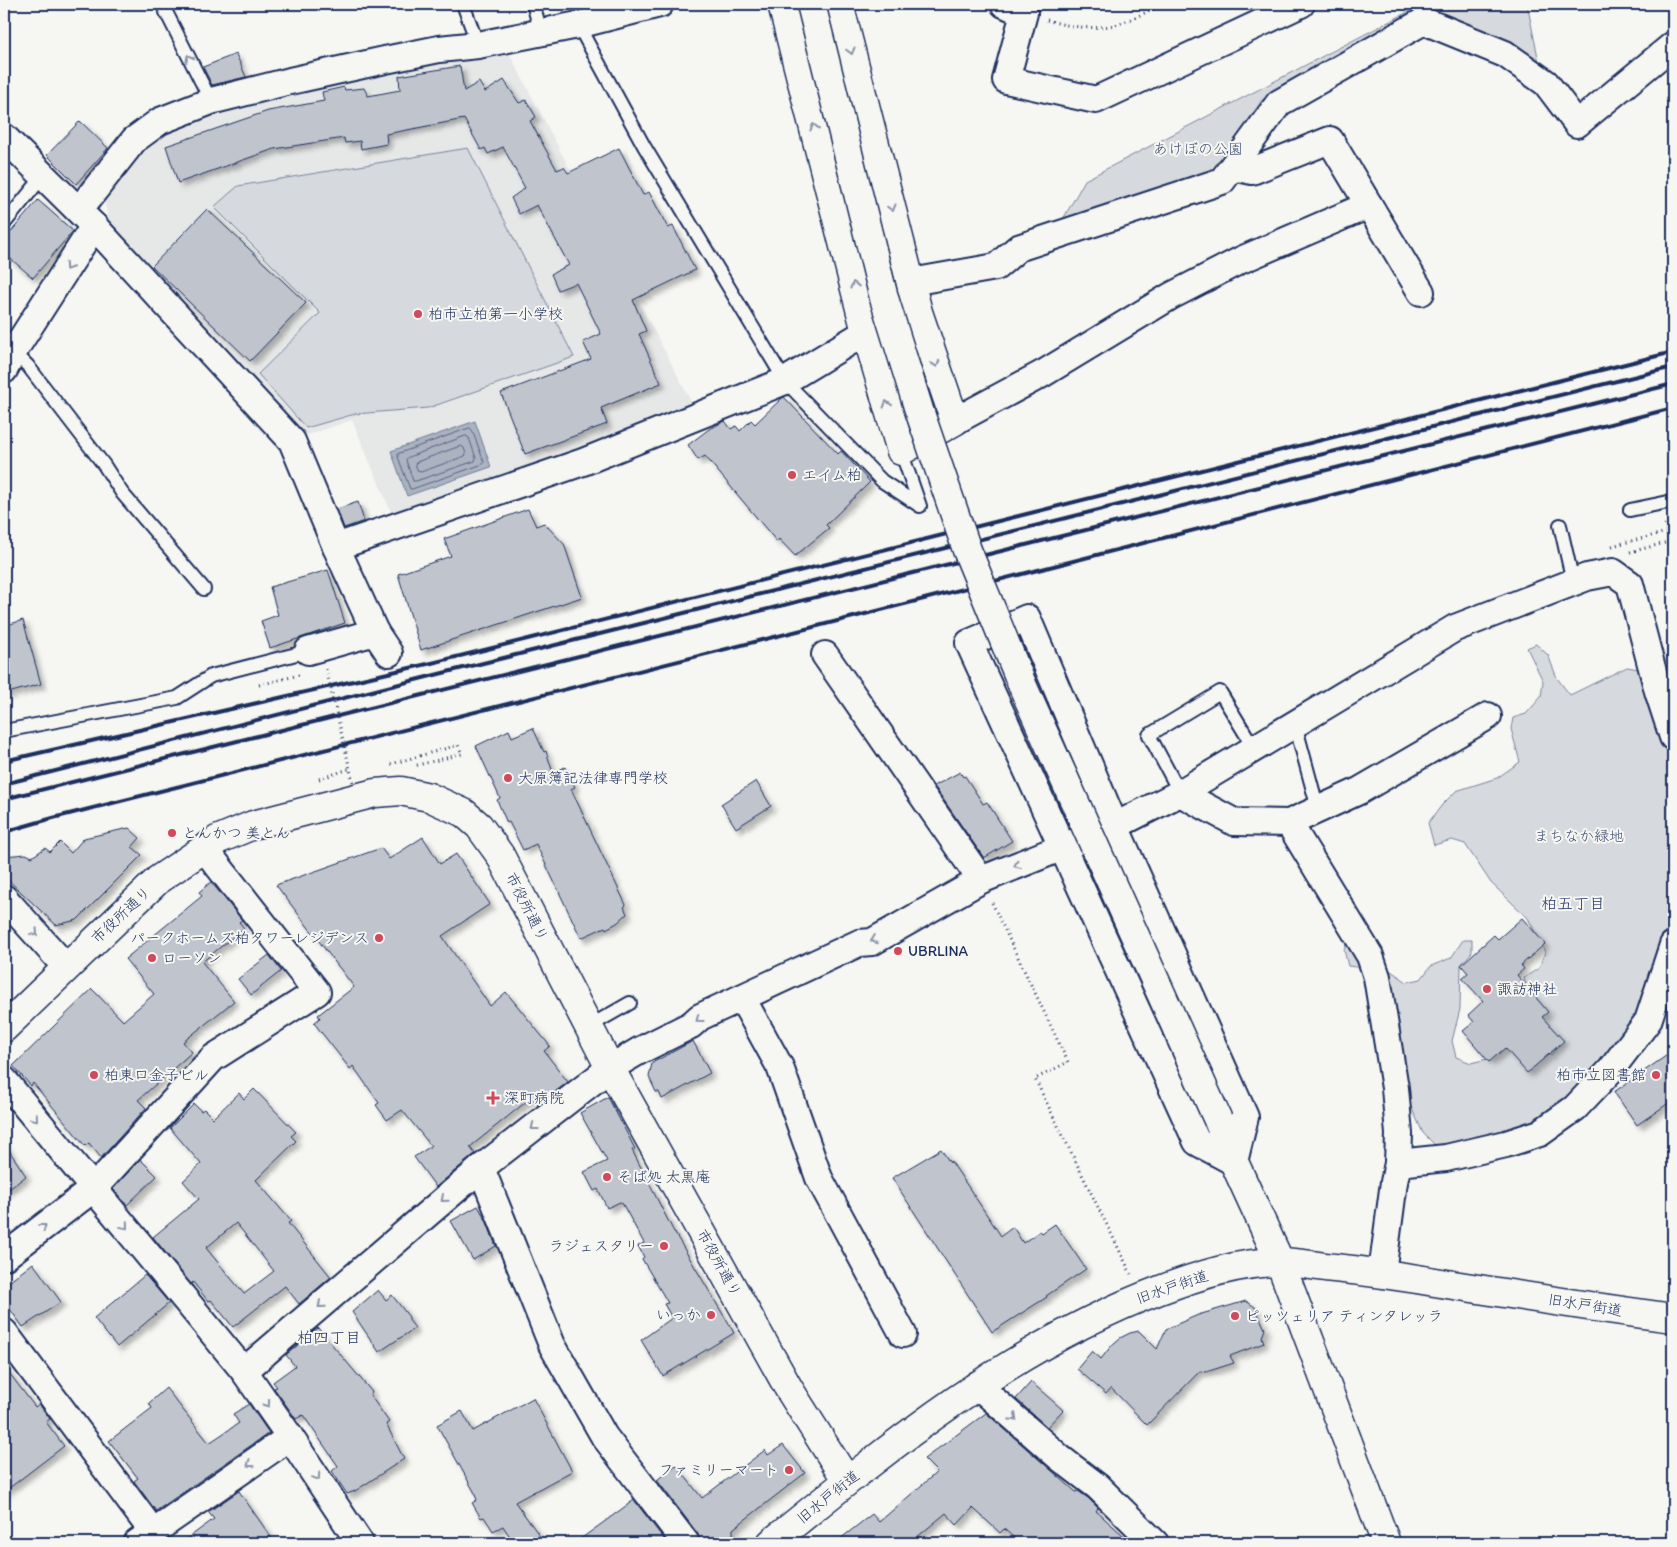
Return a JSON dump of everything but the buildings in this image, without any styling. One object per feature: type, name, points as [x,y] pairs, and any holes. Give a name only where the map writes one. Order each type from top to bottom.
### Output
[{"type":"street","points":[[12,352],[87,218],[134,140],[160,121],[211,101],[290,81],[439,49],[478,45],[578,25],[660,4]]},
{"type":"street","points":[[782,4],[866,332],[901,451],[1044,373],[1171,296],[1241,260],[1369,205]]},
{"type":"street","points":[[811,4],[884,298],[919,410],[967,550],[1024,689],[1280,1262],[1386,1543]]},
{"type":"street","points":[[839,4],[918,312],[955,421]]},
{"type":"street","points":[[1014,8],[1006,80],[1096,100],[1301,4]]},
{"type":"street","points":[[911,282],[996,266],[1018,248],[1222,181],[1279,103],[1424,21],[1505,54],[1546,83],[1577,124],[1673,45]]},
{"type":"street","points":[[4,137],[87,218],[292,441],[336,546],[382,642],[317,660]]},
{"type":"street","points":[[1232,167],[1252,171],[1330,140],[1421,292]]},
{"type":"street","points":[[336,546],[583,462],[785,381],[866,332],[918,312]]},
{"type":"street","points":[[244,1371],[481,1168],[610,1068],[691,1025],[700,1017],[859,943],[872,942],[981,880],[1115,826],[1180,792],[1455,628],[1587,577],[1614,572],[1630,584],[1658,690],[1673,737]]},
{"type":"street","points":[[1027,618],[1115,826],[1245,1117],[1234,1162],[1197,1142],[969,643],[1027,618]]},
{"type":"street","points":[[825,655],[981,880]]},
{"type":"street","points":[[1180,792],[1234,822],[1289,823],[1359,790],[1488,716]]},
{"type":"street","name":"市役所通り","points":[[4,1028],[159,879],[217,840],[254,825],[375,793],[401,791],[429,797],[464,813],[479,826],[500,855],[610,1068],[789,1388],[847,1481]]},
{"type":"street","points":[[1289,823],[1370,956],[1377,977],[1395,1088],[1399,1134],[1398,1163],[1382,1273]]},
{"type":"street","points":[[4,1257],[94,1189],[213,1058],[317,992],[204,848]]},
{"type":"street","points":[[4,898],[66,967]]},
{"type":"street","points":[[1398,1163],[1446,1158],[1506,1144],[1540,1133],[1574,1108],[1610,1071],[1648,1021],[1673,945]]},
{"type":"street","points":[[742,998],[780,1067],[819,1178],[903,1334]]},
{"type":"street","points":[[4,1080],[244,1371],[290,1436],[360,1543]]},
{"type":"street","points":[[481,1168],[552,1345],[604,1436],[686,1543]]},
{"type":"street","name":"旧水戸街道","points":[[771,1543],[923,1422],[977,1386],[1035,1350],[1091,1319],[1142,1296],[1198,1275],[1243,1266],[1280,1262],[1382,1273],[1673,1318]]},
{"type":"street","points":[[4,1332],[145,1537],[290,1436]]},
{"type":"street","points":[[977,1386],[1060,1458],[1098,1487],[1155,1543]]},
{"type":"lane","points":[[162,4],[211,101]]},
{"type":"lane","points":[[463,4],[478,45]]},
{"type":"lane","points":[[533,4],[541,32]]},
{"type":"lane","points":[[578,25],[644,146],[785,381],[882,481],[920,506],[901,451]]},
{"type":"lane","points":[[4,224],[44,175]]},
{"type":"lane","points":[[12,352],[28,366],[104,465],[122,493],[204,589]]},
{"type":"lane","points":[[1630,510],[1673,500]]},
{"type":"lane","points":[[1560,525],[1573,582]]},
{"type":"lane","points":[[4,731],[177,698],[211,676],[317,660]]},
{"type":"lane","points":[[1180,792],[1148,734],[1220,692],[1254,748]]},
{"type":"lane","points":[[1295,724],[1318,809]]},
{"type":"lane","points":[[588,1027],[630,1003]]},
{"type":"path","points":[[1014,8],[1064,25],[1089,28],[1116,24],[1166,4]]},
{"type":"path","points":[[1673,521],[1665,523],[1673,556]]},
{"type":"path","points":[[1609,547],[1667,532]]},
{"type":"path","points":[[1630,552],[1671,542]]},
{"type":"path","points":[[317,660],[353,782]]},
{"type":"path","points":[[317,779],[350,770]]},
{"type":"path","points":[[981,880],[1068,1062],[1035,1079],[1142,1296]]},
{"type":"shaded area","name":"柏市立柏第一小学校","points":[[508,51],[694,407],[394,519],[352,420],[305,436],[102,221],[108,216],[104,200],[115,179],[162,128],[295,86]]},
{"type":"green space","name":"あけぼの公園","points":[[1423,4],[1527,4],[1539,62],[1511,43],[1431,9],[1417,10],[1262,100],[1215,170],[1062,221],[1085,180]]},
{"type":"green space","points":[[468,148],[574,357],[428,408],[355,414],[306,428],[258,374],[320,313],[214,207],[238,186]]},
{"type":"green space","name":"まちなか緑地","points":[[1536,644],[1548,655],[1557,678],[1570,695],[1627,667],[1645,670],[1673,752],[1673,927],[1644,1007],[1621,1038],[1575,1089],[1560,1103],[1536,1120],[1501,1132],[1438,1148],[1423,1133],[1399,1080],[1363,968],[1348,966],[1344,950],[1348,938],[1377,955],[1388,969],[1407,982],[1421,979],[1431,966],[1451,958],[1463,940],[1472,940],[1472,952],[1461,965],[1460,1009],[1452,1041],[1456,1057],[1471,1063],[1487,1059],[1513,1042],[1538,1053],[1551,1055],[1559,1046],[1550,1029],[1540,1018],[1527,992],[1524,978],[1539,968],[1545,952],[1528,918],[1491,883],[1465,844],[1452,840],[1434,845],[1428,823],[1456,791],[1497,778],[1520,762],[1511,729],[1513,718],[1526,714],[1541,697],[1543,681],[1527,648]]},
{"type":"water","points":[[475,421],[491,467],[407,496],[391,451]]},
{"type":"railway","points":[[4,761],[436,662],[1673,352]]},
{"type":"railway","points":[[4,784],[1673,367]]},
{"type":"railway","points":[[4,799],[1673,384]]},
{"type":"railway","points":[[4,832],[53,818],[1066,564],[1673,408]]},
{"type":"place","name":"柏市立柏第一小学校","points":[[418,314]]},
{"type":"place","name":"エイム柏","points":[[792,475]]},
{"type":"place","name":"大原簿記法律専門学校","points":[[508,778]]},
{"type":"place","name":"とんかつ 美とん","points":[[172,833]]},
{"type":"place","name":"パークホームズ柏タワーレジデンス","points":[[379,938]]},
{"type":"place","name":"UBRLINA","points":[[898,951]]},
{"type":"place","name":"ローソン","points":[[152,958]]},
{"type":"place","name":"諏訪神社","points":[[1487,989]]},
{"type":"place","name":"柏東口金子ビル","points":[[94,1075]]},
{"type":"place","name":"柏市立図書館","points":[[1656,1075]]},
{"type":"place","name":"深町病院","points":[[493,1098]]},
{"type":"place","name":"そば処 太黒庵","points":[[607,1177]]},
{"type":"place","name":"ラジェスタリー","points":[[664,1246]]},
{"type":"place","name":"いっか","points":[[711,1315]]},
{"type":"place","name":"ピッツェリア ティンタレッラ","points":[[1235,1316]]},
{"type":"place","name":"ファミリーマート","points":[[789,1470]]},
{"type":"district","name":"柏五丁目","points":[[1573,903]]},
{"type":"district","name":"柏四丁目","points":[[329,1337]]}]
